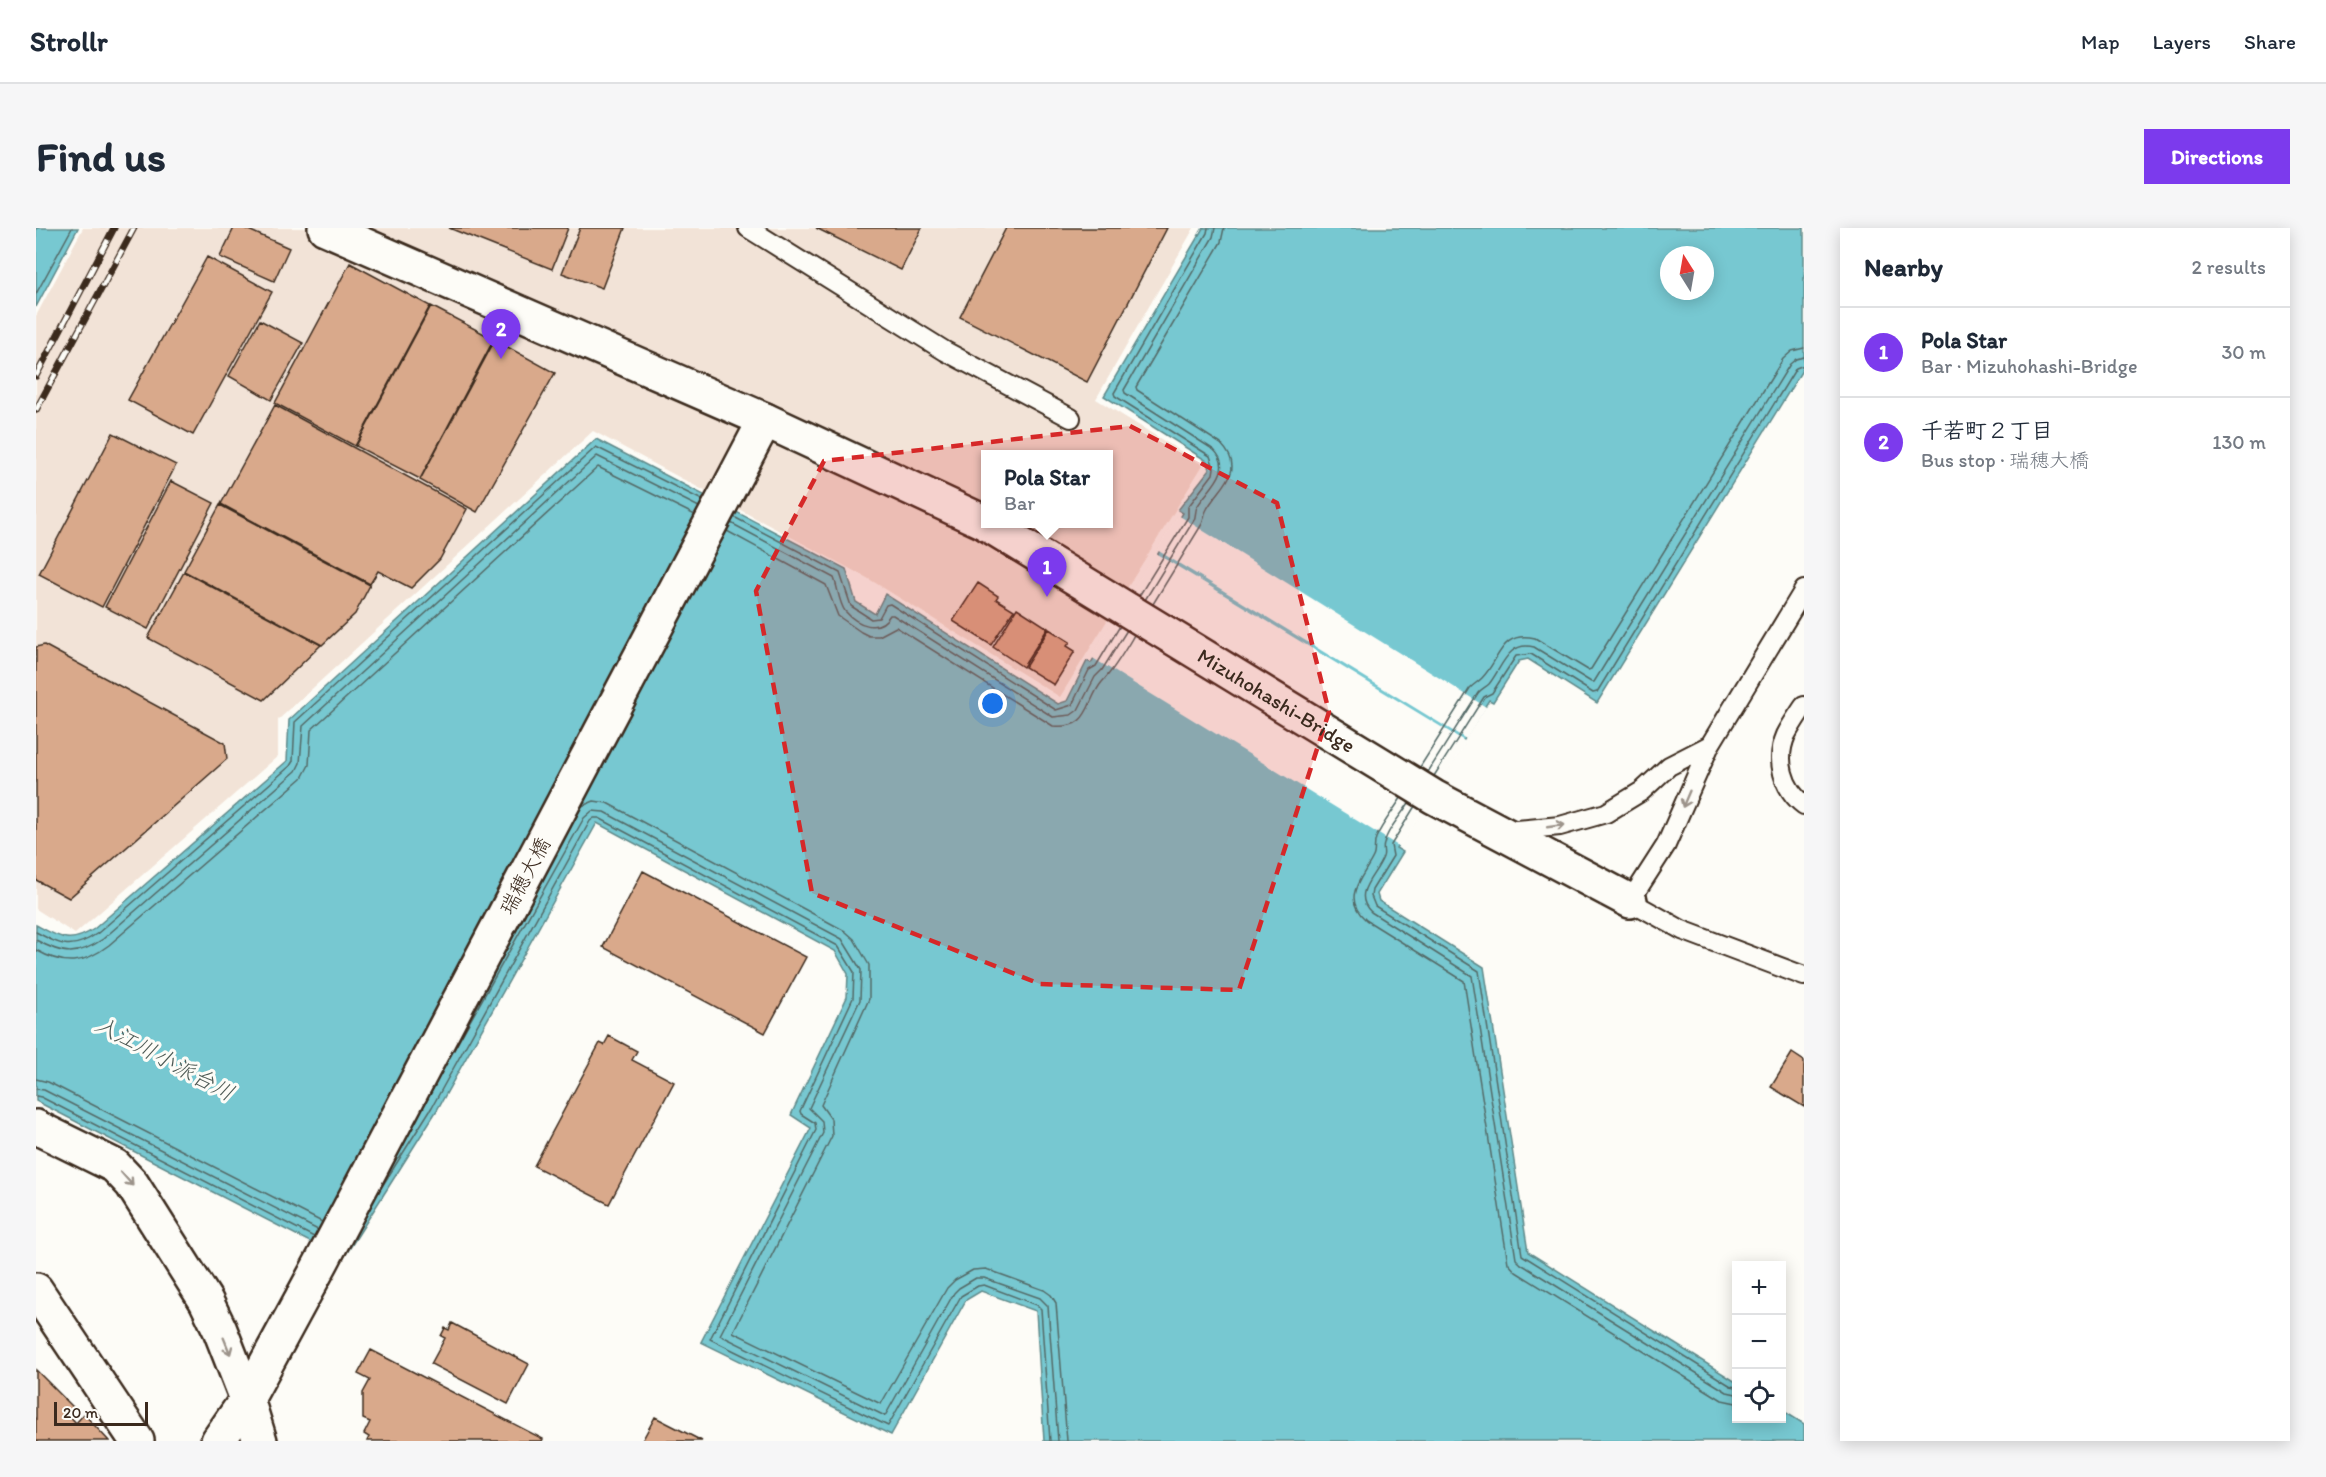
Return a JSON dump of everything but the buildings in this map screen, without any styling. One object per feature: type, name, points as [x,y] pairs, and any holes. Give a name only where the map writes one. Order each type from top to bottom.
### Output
[{"type":"street","name":"Mizuhohashi-Bridge","points":[[336,230],[765,420],[981,521]]},
{"type":"street","name":"瑞穂大橋","points":[[218,1441],[247,1399],[322,1261],[765,420]]},
{"type":"street","name":"Mizuhohashi-Bridge","points":[[994,528],[1434,797],[1630,901]]},
{"type":"street","points":[[36,1127],[115,1166],[132,1184],[206,1301],[247,1399],[260,1441]]},
{"type":"street","points":[[36,1290],[137,1441]]},
{"type":"lane","points":[[748,228],[945,351],[1071,418]]},
{"type":"lane","points":[[1804,590],[1710,745],[1666,845],[1630,901],[1682,930],[1804,976]]},
{"type":"lane","points":[[1804,706],[1786,736],[1780,762],[1786,784],[1804,805]]},
{"type":"lane","points":[[1498,831],[1560,826],[1606,813],[1642,791],[1669,766],[1710,745]]},
{"type":"highlighted area","points":[[1130,426],[1277,503],[1329,712],[1239,990],[1040,984],[812,893],[756,591],[824,461]]},
{"type":"shaded area","points":[[83,228],[1194,228],[1096,399],[1203,465],[1060,697],[869,579],[593,431],[278,720],[278,756],[75,934],[36,909],[36,316]]},
{"type":"water","points":[[36,228],[78,228],[36,307]]},
{"type":"water","name":"入江川小派台川","points":[[1203,228],[1804,228],[1804,367],[1597,703],[1528,659],[1519,661],[1493,702],[1489,700],[1396,848],[1403,852],[1377,894],[1379,901],[1484,967],[1528,1252],[1732,1380],[1732,1423],[1786,1423],[1786,1413],[1804,1424],[1804,1441],[1044,1441],[1036,1311],[981,1291],[966,1300],[891,1435],[701,1342],[811,1128],[791,1115],[847,997],[848,974],[835,951],[597,823],[437,1110],[343,1259],[36,1101],[36,925],[65,938],[78,937],[94,929],[287,761],[289,720],[596,439],[846,569],[856,602],[875,614],[885,594],[1058,704],[1067,701],[1087,661],[1091,663],[1183,513],[1178,510],[1209,470],[1207,461],[1104,396]]},
{"type":"pier","points":[[1178,515],[1486,707],[1466,739],[1157,550]]},
{"type":"pier","points":[[1155,553],[1466,742],[1400,847],[1403,849],[1091,657]]},
{"type":"railway","points":[[36,376],[114,228]]},
{"type":"railway","points":[[36,410],[134,228]]},
{"type":"place","name":"千若町２丁目","points":[[501,359]]},
{"type":"place","name":"Pola Star","points":[[1047,597]]}]
